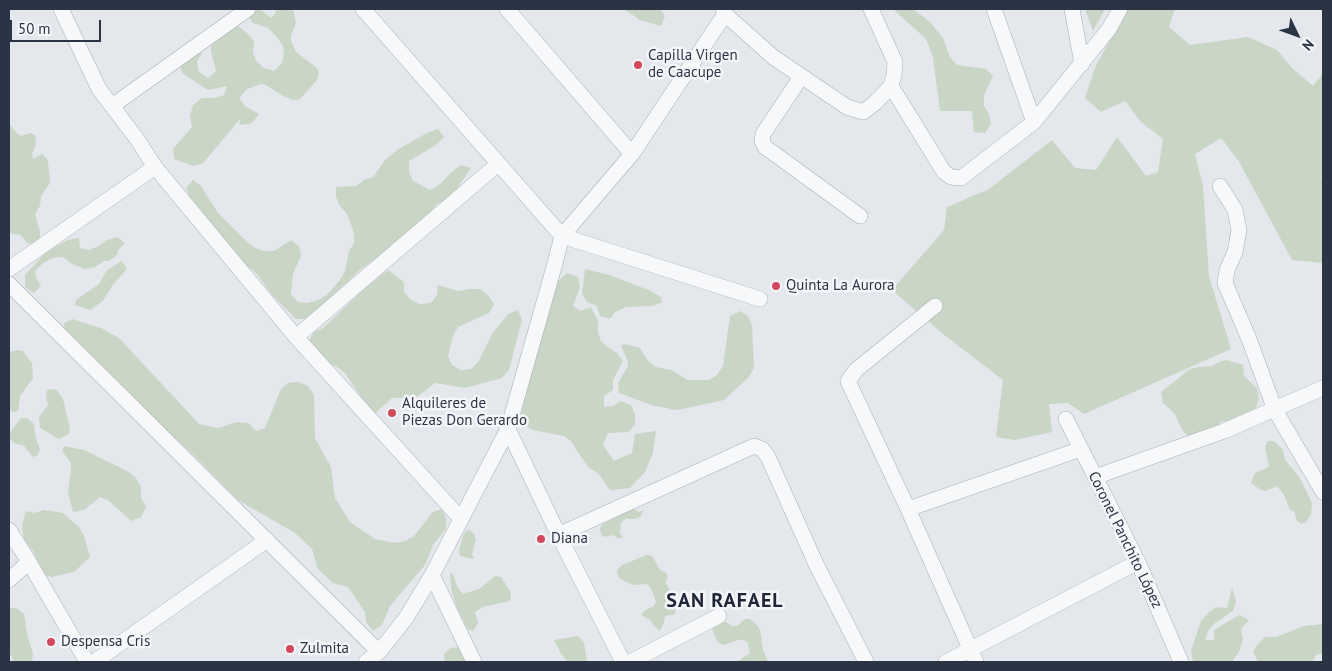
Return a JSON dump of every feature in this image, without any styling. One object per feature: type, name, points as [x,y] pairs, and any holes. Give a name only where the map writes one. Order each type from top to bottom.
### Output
[{"type":"street","points":[[61,9],[99,89],[137,139],[155,167],[296,337],[461,519]]},
{"type":"street","points":[[112,106],[248,9]]},
{"type":"street","points":[[363,9],[562,236],[760,299]]},
{"type":"street","points":[[507,9],[632,154]]},
{"type":"street","points":[[366,662],[379,652],[406,618],[432,575],[508,429],[562,236],[632,154],[724,11],[773,57],[847,107],[862,112],[876,103],[891,86],[894,75],[895,62],[871,9]]},
{"type":"street","points":[[994,9],[1034,122]]},
{"type":"street","points":[[1072,9],[1082,64]]},
{"type":"street","points":[[891,86],[944,172],[951,177],[960,178],[1034,122],[1110,29],[1120,9]]},
{"type":"street","points":[[801,77],[763,134],[762,141],[765,147],[860,216]]},
{"type":"street","points":[[296,337],[498,164]]},
{"type":"street","points":[[9,269],[155,167]]},
{"type":"street","points":[[1220,186],[1235,210],[1239,230],[1225,283],[1249,339],[1275,410],[1323,492]]},
{"type":"street","points":[[9,284],[379,652]]},
{"type":"street","points":[[935,306],[856,370],[848,381],[974,656]]},
{"type":"street","points":[[1095,477],[1224,431],[1323,388]]},
{"type":"street","name":"Coronel Panchito López","points":[[1066,419],[1138,562],[1182,662]]},
{"type":"street","points":[[508,429],[558,535],[623,662]]},
{"type":"street","points":[[558,535],[754,446],[762,449],[768,457],[816,564],[866,662]]},
{"type":"street","points":[[908,509],[1081,449]]},
{"type":"street","points":[[9,530],[86,662]]},
{"type":"street","points":[[94,662],[267,540]]},
{"type":"street","points":[[9,580],[29,562]]},
{"type":"street","points":[[946,662],[974,656],[1138,562]]},
{"type":"street","points":[[432,575],[474,662]]},
{"type":"street","points":[[630,662],[720,616]]},
{"type":"green space","points":[[251,9],[260,9],[271,18],[275,14],[276,9],[293,9],[296,23],[291,41],[296,52],[317,68],[319,73],[317,80],[300,99],[293,100],[266,85],[261,84],[247,89],[239,98],[245,106],[259,114],[253,122],[239,125],[241,118],[203,163],[193,166],[174,159],[173,149],[192,127],[190,116],[193,105],[202,98],[214,98],[224,95],[227,86],[208,90],[182,73],[180,63],[193,47],[202,53],[197,62],[199,72],[208,78],[216,71],[211,52],[211,42],[227,26],[238,26],[254,41],[253,52],[256,61],[264,68],[274,71],[282,63],[283,46],[268,28],[253,23],[249,18]]},
{"type":"green space","points":[[624,9],[660,9],[665,16],[661,26],[640,20]]},
{"type":"green space","points":[[893,9],[913,9],[930,22],[943,38],[950,57],[957,65],[986,69],[993,76],[984,95],[984,106],[989,114],[991,124],[985,133],[974,132],[972,111],[940,111],[933,57],[926,39]]},
{"type":"green space","points":[[1085,9],[1105,9],[1093,31]]},
{"type":"green space","points":[[1128,9],[1175,9],[1169,27],[1190,45],[1248,37],[1277,50],[1292,68],[1313,86],[1323,73],[1323,175],[1321,177],[1323,181],[1323,263],[1292,260],[1238,160],[1221,138],[1195,154],[1203,186],[1209,276],[1231,349],[1084,414],[1068,403],[1049,404],[1052,432],[1015,440],[996,437],[1003,380],[943,334],[892,290],[944,230],[947,207],[989,189],[1052,140],[1075,168],[1096,170],[1117,137],[1146,176],[1158,172],[1163,139],[1141,122],[1125,101],[1101,112],[1085,98],[1096,65]]},
{"type":"green space","points":[[9,114],[10,125],[17,133],[21,136],[30,133],[35,135],[36,145],[32,154],[33,159],[42,154],[48,162],[50,183],[41,196],[40,206],[35,215],[40,237],[38,242],[33,244],[27,243],[21,235],[9,233]]},
{"type":"green space","points":[[438,129],[444,137],[436,145],[409,161],[409,172],[413,181],[430,190],[439,185],[461,165],[471,168],[454,193],[446,200],[437,204],[427,216],[388,250],[361,269],[307,319],[296,319],[274,297],[255,272],[223,248],[194,206],[186,188],[193,180],[201,186],[218,213],[255,248],[264,251],[274,251],[291,240],[299,246],[301,256],[293,274],[291,294],[298,302],[308,303],[327,295],[340,280],[345,271],[349,251],[354,243],[354,233],[347,214],[340,206],[336,197],[336,187],[356,186],[364,180],[373,177],[385,160],[400,148]]},
{"type":"green space","points":[[117,237],[125,243],[118,250],[117,255],[109,261],[104,261],[95,267],[85,269],[72,264],[63,257],[53,258],[43,263],[35,271],[41,286],[34,293],[25,287],[25,275],[47,251],[68,240],[79,238],[80,248],[89,250]]},
{"type":"green space","points":[[122,261],[127,269],[112,286],[103,301],[90,310],[75,305],[76,300],[99,284],[107,270]]},
{"type":"green space","points":[[585,269],[609,275],[651,291],[661,297],[662,302],[653,306],[626,307],[615,312],[610,319],[600,316],[597,306],[587,302],[582,294]]},
{"type":"green space","points":[[388,270],[404,282],[404,292],[411,300],[420,304],[431,303],[437,295],[438,285],[458,291],[480,289],[488,295],[494,304],[489,313],[458,327],[453,336],[448,356],[452,365],[461,370],[471,369],[478,362],[492,334],[508,314],[518,310],[522,320],[509,370],[502,378],[465,388],[435,383],[412,401],[392,398],[373,415],[345,373],[328,363],[308,342],[314,332],[323,328],[363,290]]},
{"type":"green space","points":[[567,273],[578,277],[580,287],[573,306],[581,311],[591,307],[598,321],[598,332],[601,341],[617,353],[623,361],[613,380],[613,390],[604,396],[604,407],[613,406],[621,401],[631,405],[635,414],[635,424],[629,432],[608,433],[603,445],[614,461],[632,453],[635,434],[656,431],[653,453],[645,472],[630,488],[610,490],[598,473],[589,468],[572,442],[564,436],[533,430],[524,425],[521,415],[552,286]]},
{"type":"green space","points":[[740,311],[748,316],[752,326],[754,368],[749,377],[724,400],[672,410],[654,406],[619,393],[618,383],[628,366],[628,361],[621,346],[625,344],[640,348],[648,361],[656,367],[671,370],[688,380],[709,380],[717,375],[723,366],[730,316]]},
{"type":"green space","points":[[72,319],[101,328],[119,338],[199,424],[218,428],[237,422],[248,423],[256,431],[265,428],[281,389],[288,383],[298,382],[308,386],[314,395],[315,438],[331,467],[335,498],[350,522],[375,539],[395,543],[405,541],[414,536],[433,512],[442,509],[446,518],[446,529],[433,545],[425,565],[390,606],[382,625],[373,631],[366,622],[365,612],[348,587],[333,583],[318,569],[312,549],[295,533],[238,500],[195,456],[74,347],[65,333],[64,323]]},
{"type":"green space","points":[[23,351],[32,363],[33,378],[20,396],[18,411],[13,412],[9,409],[9,352]]},
{"type":"green space","points":[[1227,360],[1243,365],[1244,376],[1257,388],[1259,398],[1256,408],[1237,420],[1221,422],[1217,426],[1190,438],[1182,430],[1175,414],[1163,403],[1161,392],[1190,369],[1212,366]]},
{"type":"green space","points":[[47,390],[57,390],[63,399],[70,429],[69,434],[59,439],[40,428],[39,417],[48,405]]},
{"type":"green space","points":[[21,418],[27,418],[34,424],[35,435],[40,449],[38,455],[33,457],[24,446],[14,443],[10,439],[9,434]]},
{"type":"green space","points":[[1268,441],[1274,441],[1283,450],[1285,460],[1300,478],[1312,503],[1311,514],[1306,522],[1301,524],[1297,521],[1294,511],[1290,510],[1284,495],[1277,486],[1266,491],[1251,483],[1255,473],[1269,467],[1265,446]]},
{"type":"green space","points":[[64,446],[84,450],[129,472],[136,478],[141,487],[141,498],[146,507],[141,517],[131,521],[109,501],[100,497],[84,510],[73,512],[68,493],[71,463],[62,451]]},
{"type":"green space","points":[[630,507],[639,512],[644,510],[640,517],[625,519],[621,523],[620,533],[623,538],[617,538],[614,535],[604,537],[601,534],[600,528],[603,524],[617,517]]},
{"type":"green space","points":[[44,510],[63,513],[79,527],[84,536],[90,557],[74,572],[52,577],[44,575],[33,551],[24,539],[22,528],[25,513]]},
{"type":"green space","points":[[470,530],[476,539],[472,554],[474,559],[460,556],[459,551],[463,535],[466,531]]},
{"type":"green space","points":[[647,555],[652,556],[660,570],[668,576],[667,586],[677,599],[675,614],[665,616],[660,631],[650,620],[641,615],[644,611],[654,606],[656,602],[651,588],[647,584],[632,585],[619,578],[617,573],[622,565]]},
{"type":"green space","points":[[451,572],[457,587],[463,594],[479,589],[495,576],[501,577],[511,593],[510,601],[483,607],[475,612],[478,622],[476,627],[473,631],[468,629],[452,593]]},
{"type":"green space","points":[[1232,588],[1236,601],[1233,611],[1215,623],[1208,631],[1205,640],[1214,640],[1214,630],[1239,615],[1249,620],[1241,629],[1243,639],[1239,652],[1233,660],[1235,662],[1193,662],[1191,650],[1201,621],[1209,612],[1217,607],[1227,608]]},
{"type":"green space","points":[[9,608],[16,608],[24,614],[27,634],[33,653],[32,662],[14,662],[9,654]]},
{"type":"green space","points":[[745,619],[750,619],[758,626],[763,650],[768,662],[737,662],[750,653],[748,643],[744,640],[738,640],[724,645],[716,639],[712,629],[713,624],[723,620],[732,626],[737,626]]},
{"type":"green space","points":[[1323,624],[1323,653],[1316,655],[1312,662],[1258,662],[1253,652],[1265,637],[1276,637],[1304,626]]},
{"type":"green space","points":[[578,636],[584,643],[587,662],[568,662],[561,654],[554,640]]},
{"type":"green space","points":[[459,647],[466,653],[466,662],[445,662],[444,654],[451,648]]},
{"type":"place","name":"Capilla Virgen de Caacupe","points":[[638,65]]},
{"type":"place","name":"Quinta La Aurora","points":[[776,286]]},
{"type":"place","name":"Alquileres de Piezas Don Gerardo","points":[[392,413]]},
{"type":"place","name":"Diana","points":[[541,539]]},
{"type":"place","name":"Despensa Cris","points":[[51,642]]},
{"type":"place","name":"Zulmita","points":[[290,649]]},
{"type":"district","name":"SAN RAFAEL","points":[[725,601]]}]
